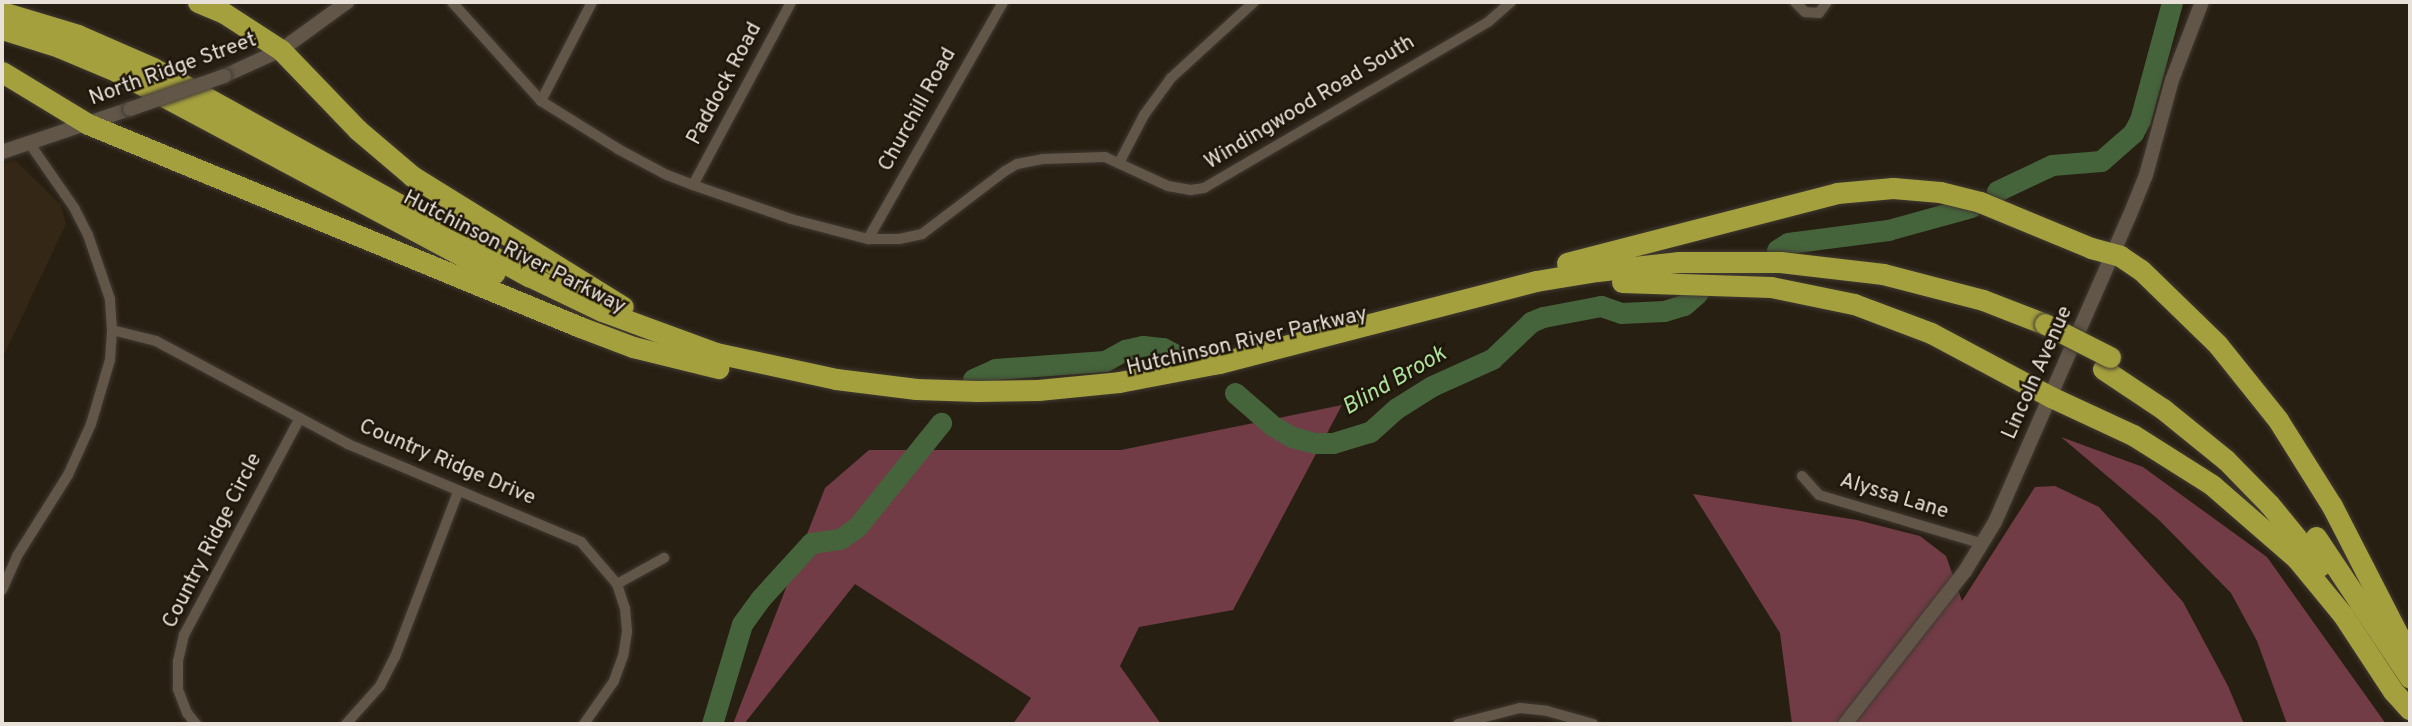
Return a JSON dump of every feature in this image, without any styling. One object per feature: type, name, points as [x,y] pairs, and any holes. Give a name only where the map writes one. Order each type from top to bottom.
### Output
[{"type":"highway","points":[[198,2],[224,13],[281,50],[364,134],[412,176],[559,270],[609,300],[662,325],[796,372]]},
{"type":"highway","name":"Hutchinson River Parkway","points":[[2,12],[78,35],[162,73],[583,303],[697,347],[796,372],[876,385],[1007,391],[1078,387],[1199,368],[1556,277],[1617,268],[1699,262],[1822,266],[1883,274],[1943,288],[2043,331],[2190,411],[2273,487],[2338,566],[2410,678]]},
{"type":"highway","name":"Hutchinson River Parkway","points":[[2,29],[59,47],[116,71],[574,314],[640,342],[718,368],[818,391],[899,402],[981,406],[1084,401],[1195,383],[1503,304],[1622,282],[1703,276],[1764,276],[1845,283],[1906,293],[2043,331]]},
{"type":"highway","points":[[2,72],[88,124],[616,342],[718,368]]},
{"type":"highway","points":[[1391,318],[1468,289],[1822,197],[1880,188],[1940,192],[2019,216],[2136,265],[2190,316],[2266,403],[2322,489],[2410,658]]},
{"type":"highway","points":[[1622,282],[1727,284],[1808,293],[1880,313],[1943,339],[2051,397],[2158,449],[2212,485],[2252,517],[2297,559],[2357,634],[2393,691],[2410,707]]},
{"type":"highway","name":"Hutchinson River Parkway","points":[[2106,363],[2195,434],[2269,504],[2338,592],[2410,707]]},
{"type":"street","name":"North Ridge Street","points":[[2,152],[223,76],[281,50],[346,2]]},
{"type":"street","name":"Windingwood Road South","points":[[452,2],[541,101],[618,149],[692,185],[791,219],[868,239],[899,239],[922,234],[1017,164],[1043,159],[1105,158],[1168,186],[1191,190],[1204,188],[1488,22],[1511,2]]},
{"type":"street","points":[[541,101],[592,2]]},
{"type":"street","name":"Paddock Road","points":[[692,185],[791,2]]},
{"type":"street","name":"Churchill Road","points":[[868,239],[1003,2]]},
{"type":"street","points":[[1119,163],[1144,115],[1171,78],[1254,2]]},
{"type":"street","points":[[1795,2],[1805,12],[1819,13],[1827,2]]},
{"type":"street","name":"Lincoln Avenue","points":[[1845,724],[1983,544],[2051,397],[2146,175],[2172,80],[2202,2]]},
{"type":"street","points":[[2,590],[17,556],[68,475],[91,424],[110,360],[112,330],[110,299],[88,235],[75,209],[30,144]]},
{"type":"street","name":"Country Ridge Drive","points":[[112,330],[156,341],[348,444],[458,492],[556,529],[580,542],[617,584],[625,608],[623,656],[614,681],[584,724]]},
{"type":"street","name":"Country Ridge Circle","points":[[196,724],[187,713],[178,689],[178,660],[184,635],[300,418]]},
{"type":"street","name":"Alyssa Lane","points":[[1802,476],[1819,495],[1983,544]]},
{"type":"street","points":[[346,724],[380,685],[395,657],[458,492]]},
{"type":"street","points":[[617,584],[664,558]]},
{"type":"street","points":[[1458,724],[1520,708],[1547,711],[1593,724]]},
{"type":"shaded area","points":[[15,160],[61,205],[66,224],[2,359],[2,164]]},
{"type":"shaded area","points":[[1342,405],[1233,610],[1139,627],[1120,666],[1161,724],[1013,724],[1031,698],[855,584],[744,724],[733,724],[825,488],[869,450],[1121,450]]},
{"type":"shaded area","points":[[2061,437],[2143,467],[2267,557],[2386,724],[2287,724],[2257,641],[2231,593],[2159,520]]},
{"type":"shaded area","points":[[2055,486],[2099,507],[2183,602],[2228,686],[2244,724],[1792,724],[1780,633],[1693,494],[1857,520],[1920,536],[1946,556],[1962,601],[2035,487]]},
{"type":"waterway","name":"Blind Brook","points":[[1997,191],[2052,165],[2101,161],[2133,133],[2140,120],[2172,2]]},
{"type":"waterway","name":"Blind Brook","points":[[1777,250],[1788,243],[1888,230],[1971,207]]},
{"type":"waterway","name":"Blind Brook","points":[[1235,393],[1273,426],[1292,437],[1314,443],[1333,443],[1370,432],[1397,408],[1432,386],[1492,359],[1531,322],[1543,317],[1601,306],[1621,313],[1664,311],[1684,305],[1698,293]]},
{"type":"waterway","name":"Blind Brook","points":[[973,379],[995,369],[1105,361],[1125,350],[1143,346],[1163,348],[1184,359]]},
{"type":"waterway","name":"Blind Brook","points":[[712,724],[742,624],[761,598],[811,543],[840,539],[857,527],[941,423]]}]
